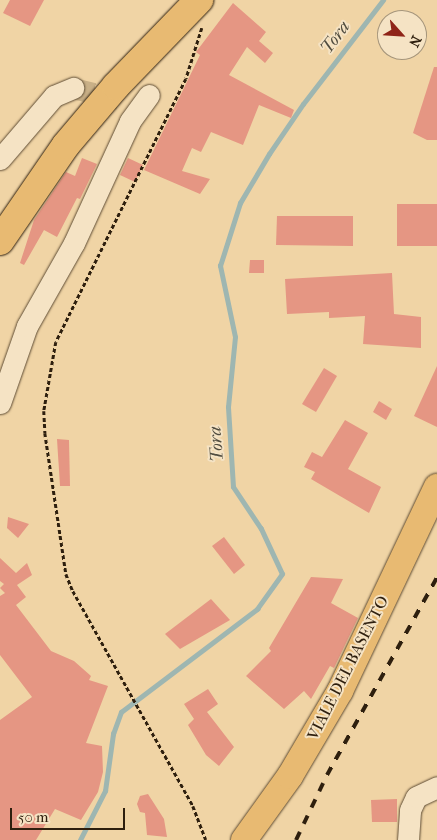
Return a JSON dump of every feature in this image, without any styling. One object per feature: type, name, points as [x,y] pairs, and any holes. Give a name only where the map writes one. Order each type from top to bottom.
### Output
[{"type":"highway","points":[[0,208],[56,130],[173,0]]},
{"type":"highway","points":[[0,241],[66,145],[116,86],[199,0]]},
{"type":"main road","name":"VIALE DEL BASENTO","points":[[244,840],[290,776],[340,691],[437,487]]},
{"type":"street","points":[[0,159],[54,96],[73,88]]},
{"type":"street","points":[[0,403],[27,326],[74,243],[130,121],[145,100],[119,99]]},
{"type":"street","points":[[408,840],[410,810],[416,797],[437,787]]},
{"type":"path","points":[[202,26],[186,79],[56,342],[50,371],[44,433],[66,574],[86,614],[193,806],[206,840]]},
{"type":"building","points":[[10,0],[44,0],[30,26],[3,13]]},
{"type":"building","points":[[233,3],[266,32],[259,41],[273,53],[265,63],[247,47],[229,75],[294,110],[291,118],[259,105],[243,145],[211,132],[201,152],[192,148],[182,171],[210,179],[200,194],[144,170],[200,55],[196,52]]},
{"type":"building","points":[[434,67],[437,67],[437,140],[427,140],[413,133]]},
{"type":"building","points":[[82,158],[97,164],[80,199],[77,198],[57,237],[44,230],[24,265],[20,263],[34,220],[66,172],[75,176]]},
{"type":"building","points":[[128,158],[143,165],[135,182],[120,175]]},
{"type":"building","points":[[397,204],[437,204],[437,246],[397,246]]},
{"type":"building","points":[[277,216],[353,216],[353,246],[276,245]]},
{"type":"building","points":[[250,260],[264,260],[264,273],[249,273]]},
{"type":"building","points":[[392,273],[394,314],[421,317],[421,348],[363,344],[365,316],[329,318],[329,312],[287,314],[285,279]]},
{"type":"building","points":[[437,366],[437,427],[414,416]]},
{"type":"building","points":[[324,368],[337,376],[316,412],[302,404]]},
{"type":"building","points":[[379,401],[392,409],[386,420],[373,412]]},
{"type":"building","points":[[345,420],[368,433],[348,469],[381,487],[369,513],[311,479],[315,472],[304,467],[312,452],[322,457]]},
{"type":"building","points":[[57,439],[69,440],[70,486],[60,486]]},
{"type":"building","points":[[8,517],[29,524],[18,538],[7,528]]},
{"type":"building","points":[[224,537],[245,565],[234,574],[212,546]]},
{"type":"building","points":[[0,558],[16,573],[27,563],[32,575],[17,585],[26,597],[16,605],[51,651],[74,661],[91,676],[89,680],[108,686],[86,743],[102,746],[103,772],[98,792],[81,820],[55,809],[36,840],[0,840],[0,720],[32,697],[0,655],[0,596],[5,593],[0,588],[4,584],[0,581]]},
{"type":"building","points":[[311,577],[343,579],[331,603],[358,618],[334,668],[330,666],[311,699],[304,691],[284,709],[246,676],[271,651],[269,648]]},
{"type":"building","points":[[211,599],[230,620],[180,649],[165,634]]},
{"type":"building","points":[[208,689],[218,704],[207,712],[234,747],[219,766],[206,755],[188,725],[194,719],[184,704]]},
{"type":"building","points":[[148,794],[164,819],[167,837],[147,835],[145,813],[140,812],[137,804],[140,796]]},
{"type":"building","points":[[397,799],[397,822],[372,822],[371,800]]},
{"type":"waterway","name":"Tora","points":[[80,840],[105,791],[113,734],[121,712],[257,609],[282,574],[261,529],[233,487],[228,407],[235,337],[220,266],[240,203],[269,154],[303,104],[383,0]]},
{"type":"tunnel","points":[[73,88],[119,99]]},
{"type":"railway","points":[[296,840],[327,775],[437,577]]}]
